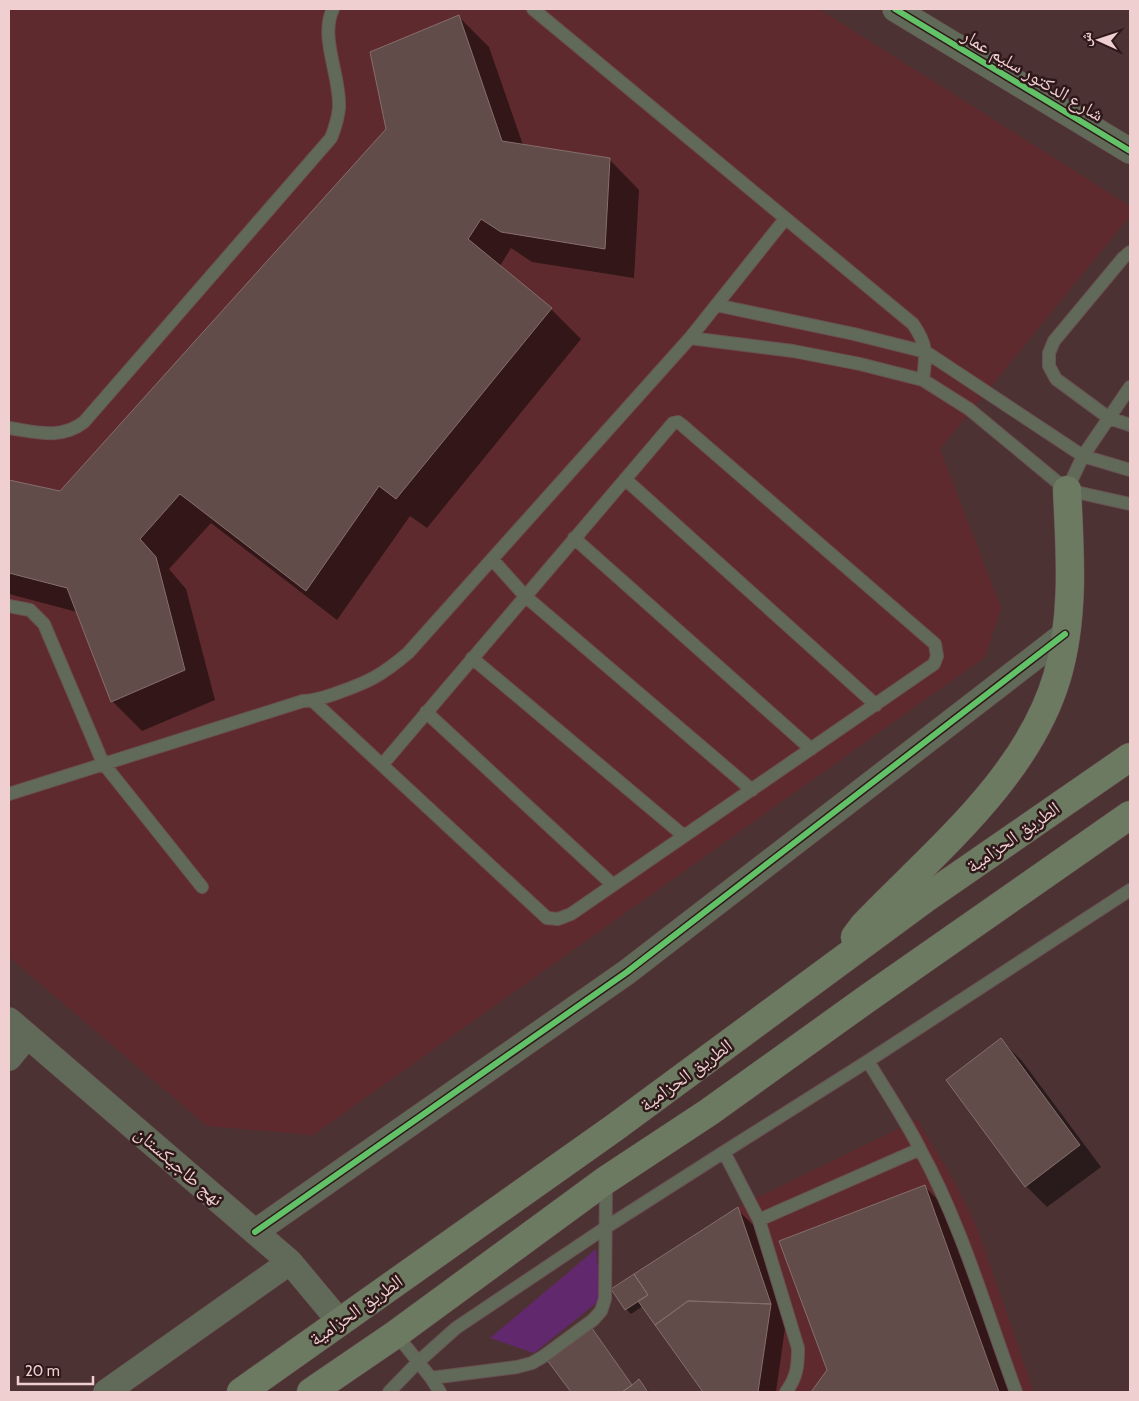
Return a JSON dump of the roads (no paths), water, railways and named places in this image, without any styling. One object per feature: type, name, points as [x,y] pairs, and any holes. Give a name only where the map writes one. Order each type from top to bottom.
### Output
[{"type":"highway","points":[[833,968],[864,925],[952,837],[988,796],[1020,757],[1044,712],[1057,677],[1066,634],[1070,593],[1067,490]]},
{"type":"highway","name":"الطريق الحزامية","points":[[240,1392],[614,1128],[926,898],[1130,757]]},
{"type":"highway","points":[[311,1392],[396,1334],[606,1180],[710,1112],[868,998],[1130,815]]},
{"type":"street","name":"شارع الدكتور سليم عمار","points":[[895,9],[1130,151]]},
{"type":"street","points":[[255,1232],[627,972],[1066,634]]},
{"type":"street","points":[[9,1058],[18,1028]]},
{"type":"street","name":"نهج طاجيكستان","points":[[18,1028],[290,1262],[340,1322]]},
{"type":"street","points":[[106,1392],[290,1262]]},
{"type":"lane","points":[[9,428],[52,434],[65,433],[75,429],[84,422],[331,138],[339,108],[328,32],[328,18],[333,9]]},
{"type":"lane","points":[[533,9],[913,324],[922,337],[926,352],[923,380]]},
{"type":"lane","points":[[9,794],[303,701],[313,701],[364,684],[387,671],[408,653],[690,338],[785,219]]},
{"type":"lane","points":[[1130,252],[1054,341],[1049,353],[1049,366],[1056,379],[1109,418],[1130,425]]},
{"type":"lane","points":[[716,305],[854,334],[926,352],[1083,456],[1130,470]]},
{"type":"lane","points":[[690,338],[793,351],[860,364],[923,380],[969,409],[1067,490],[1130,504]]},
{"type":"lane","points":[[1067,490],[1083,456],[1130,387]]},
{"type":"lane","points":[[313,701],[382,765],[547,918],[558,919],[571,914],[934,664],[937,656],[935,644],[678,422],[672,422],[382,765]]},
{"type":"lane","points":[[625,479],[876,705]]},
{"type":"lane","points":[[574,538],[811,748]]},
{"type":"lane","points":[[492,559],[525,596],[752,790]]},
{"type":"lane","points":[[9,606],[30,610],[44,624],[103,763],[202,887]]},
{"type":"lane","points":[[472,658],[684,836]]},
{"type":"lane","points":[[426,712],[613,885]]},
{"type":"lane","points":[[388,1392],[456,1328],[605,1228],[868,1061],[1130,890]]},
{"type":"lane","points":[[868,1061],[920,1149],[967,1253],[1016,1392]]},
{"type":"lane","points":[[759,1220],[920,1149]]},
{"type":"lane","points":[[724,1152],[759,1220],[798,1348],[798,1370],[786,1392]]},
{"type":"lane","points":[[431,1378],[517,1366],[532,1362],[544,1356],[593,1320],[601,1311],[605,1299],[606,1180]]},
{"type":"lane","points":[[396,1334],[440,1392]]}]
